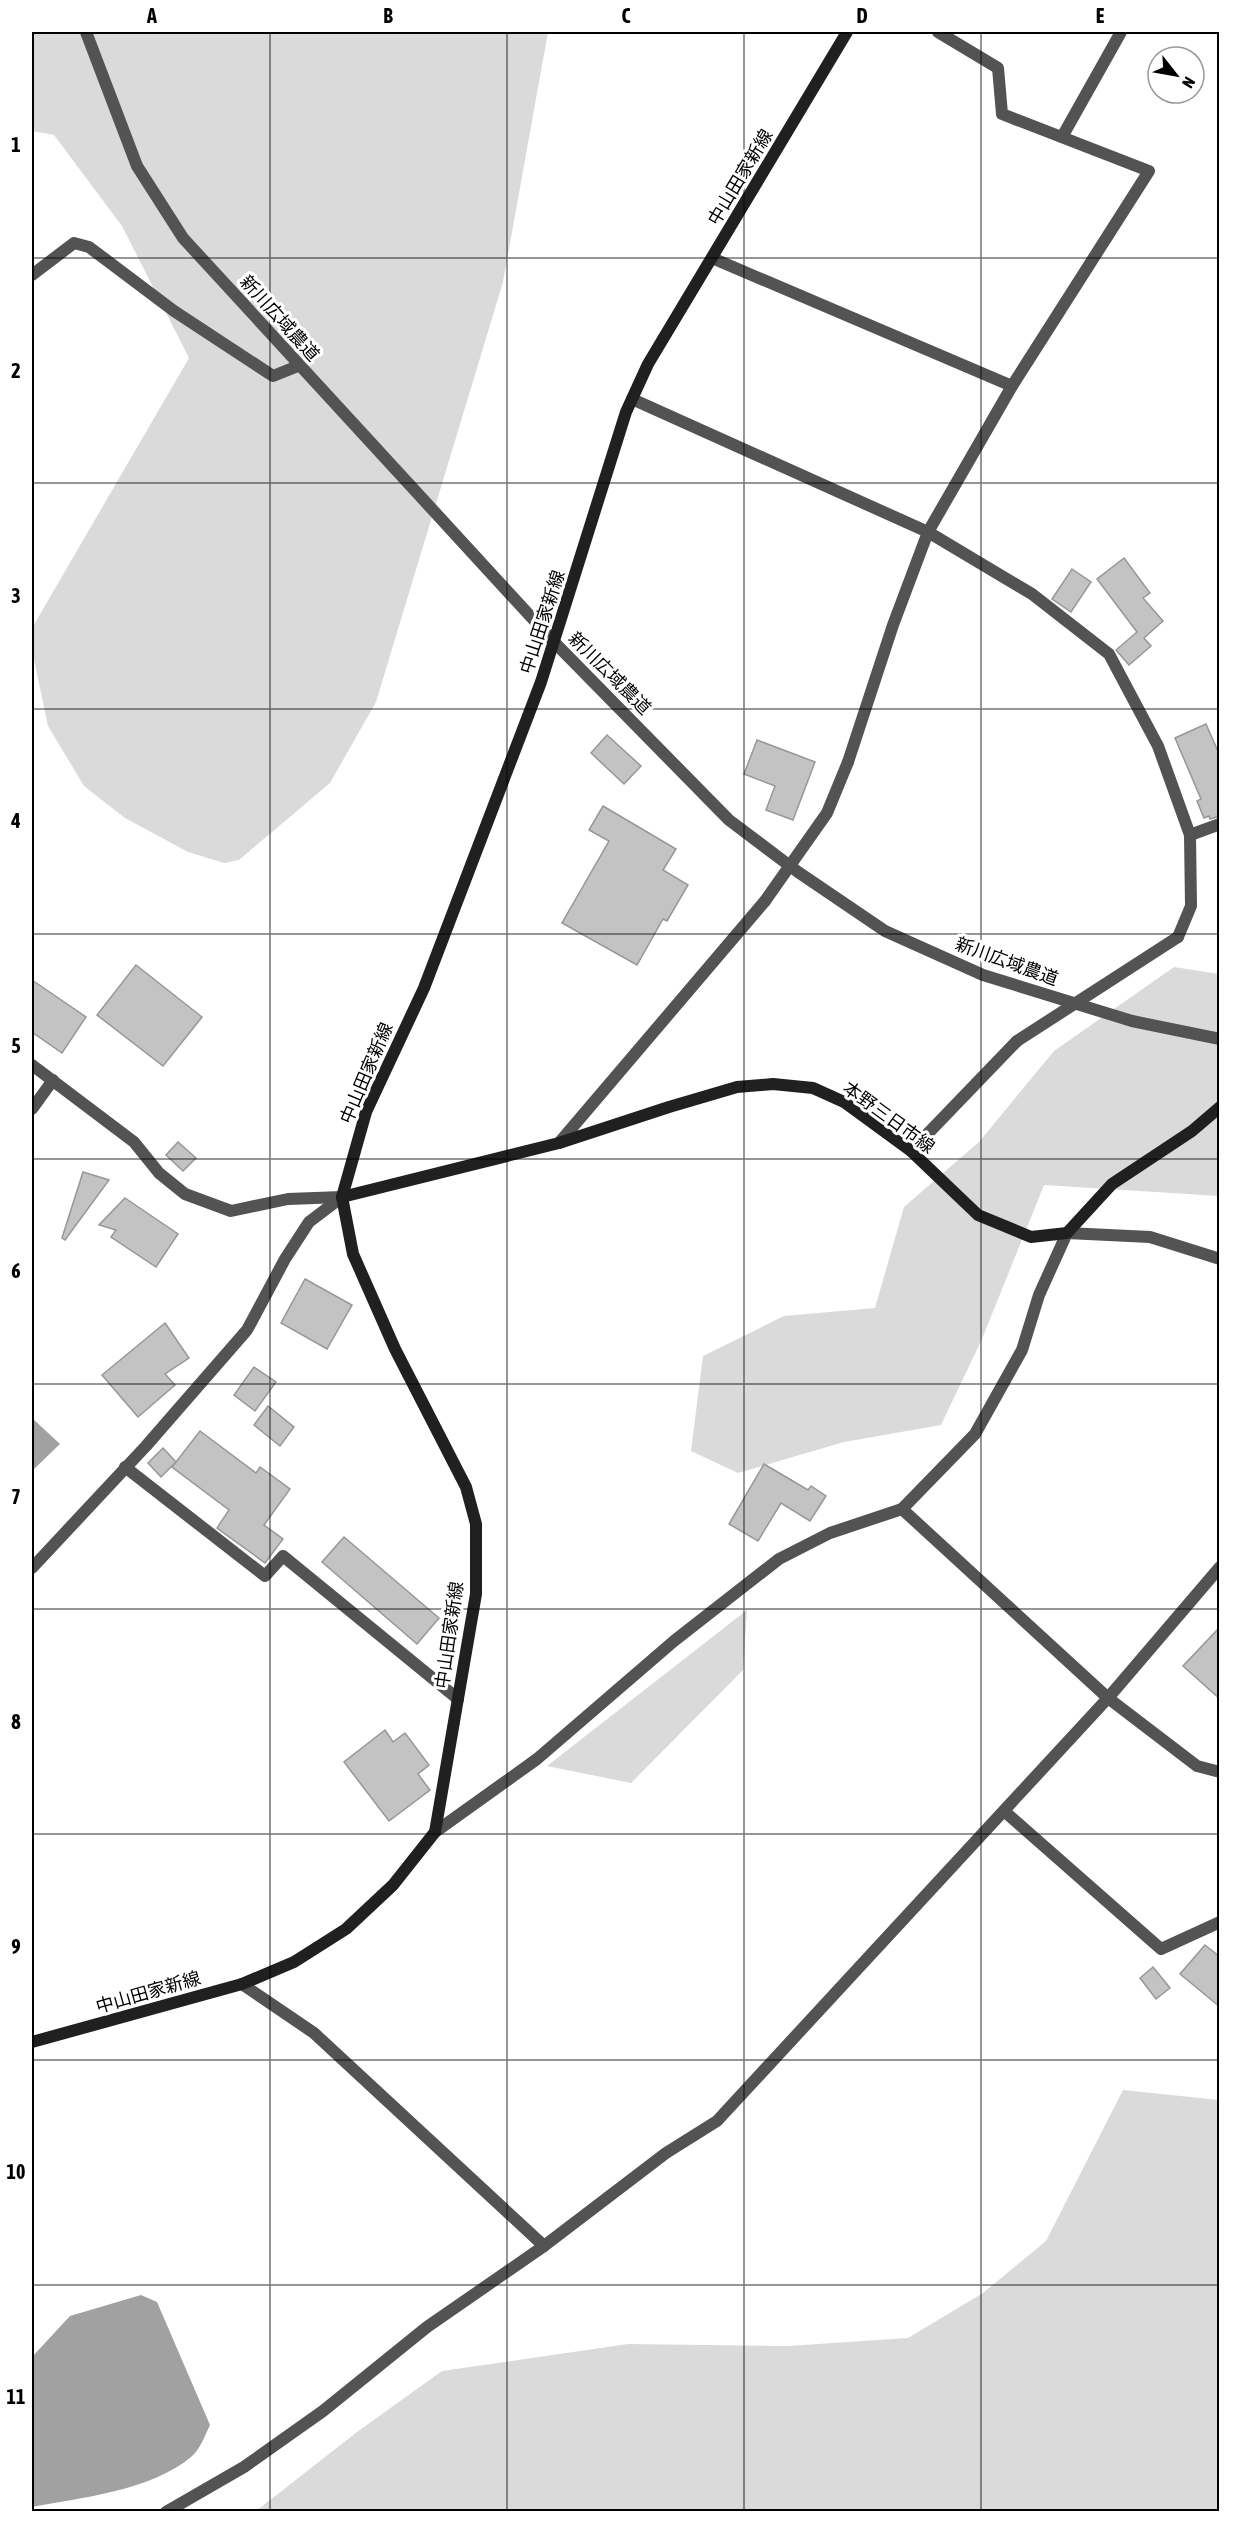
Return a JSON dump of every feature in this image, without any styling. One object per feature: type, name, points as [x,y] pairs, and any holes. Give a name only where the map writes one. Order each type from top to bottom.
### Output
[{"type":"main road","name":"中山田家新線","points":[[32,2042],[242,1984],[294,1962],[346,1929],[393,1885],[435,1832],[476,1594],[476,1524],[466,1487],[395,1349],[353,1254],[342,1197],[366,1112],[442,944],[555,643],[632,399],[648,364],[847,32]]},
{"type":"main road","name":"本野三日市線","points":[[342,1197],[559,1143],[726,1090],[773,1084],[813,1088],[844,1102],[911,1151],[978,1215],[1031,1237],[1067,1233]]},
{"type":"main road","points":[[1067,1233],[1112,1184],[1192,1131],[1220,1107]]},
{"type":"street","name":"新川広域農道","points":[[86,32],[137,166],[183,238],[298,366],[555,643],[729,820],[798,873],[885,931],[982,975],[1132,1021],[1220,1039]]},
{"type":"street","points":[[559,1143],[765,901],[826,813],[848,762],[893,626],[928,532],[1012,386],[1149,171],[1002,114],[998,68],[938,32]]},
{"type":"street","points":[[1062,137],[1121,32]]},
{"type":"street","points":[[32,275],[74,243],[89,247],[174,311],[273,376],[298,366]]},
{"type":"street","points":[[712,258],[1012,386]]},
{"type":"street","points":[[632,399],[928,532],[1032,594],[1109,654],[1158,746],[1190,836],[1191,906],[1178,937],[1017,1041],[911,1151]]},
{"type":"street","points":[[1190,836],[1220,824]]},
{"type":"street","points":[[32,1065],[134,1142],[159,1173],[184,1194],[231,1211],[288,1199],[342,1197]]},
{"type":"street","points":[[32,1109],[53,1080]]},
{"type":"street","points":[[32,1568],[247,1330],[285,1259],[309,1222],[342,1197]]},
{"type":"street","points":[[435,1832],[537,1759],[674,1641],[779,1559],[830,1533],[903,1509],[975,1434],[1022,1350],[1040,1295],[1067,1233],[1150,1237],[1220,1259]]},
{"type":"street","points":[[125,1467],[265,1576],[283,1556],[458,1699]]},
{"type":"street","points":[[903,1509],[1108,1698],[1197,1766],[1220,1772]]},
{"type":"street","points":[[166,2511],[244,2467],[322,2411],[428,2327],[544,2246],[666,2153],[717,2121],[1108,1698],[1220,1567]]},
{"type":"street","points":[[1004,1811],[1161,1949],[1220,1922]]},
{"type":"street","points":[[242,1984],[314,2033],[544,2246]]},
{"type":"shaded area","points":[[32,32],[548,32],[503,282],[376,702],[330,783],[239,860],[224,863],[188,852],[125,818],[84,786],[48,726],[32,650],[32,628],[189,358],[122,226],[54,135],[32,131]]},
{"type":"shaded area","points":[[1174,967],[1219,974],[1219,1196],[1044,1185],[982,1339],[941,1425],[844,1442],[738,1473],[691,1451],[703,1356],[784,1316],[875,1308],[904,1207],[979,1142],[1054,1051]]},
{"type":"shaded area","points":[[32,1418],[60,1444],[32,1471]]},
{"type":"shaded area","points":[[747,1610],[743,1670],[631,1783],[547,1766]]},
{"type":"shaded area","points":[[1123,2090],[1219,2100],[1219,2511],[256,2511],[357,2432],[442,2371],[628,2344],[788,2346],[908,2338],[983,2293],[1046,2241]]},
{"type":"shaded area","points":[[141,2295],[157,2302],[210,2425],[202,2442],[191,2457],[157,2477],[115,2491],[32,2507],[32,2357],[70,2316]]},
{"type":"building","points":[[1124,558],[1150,593],[1143,598],[1163,621],[1144,638],[1151,646],[1129,665],[1116,650],[1137,632],[1097,579]]},
{"type":"building","points":[[1072,569],[1091,582],[1071,612],[1052,599]]},
{"type":"building","points":[[1206,724],[1220,756],[1220,816],[1210,819],[1209,816],[1204,818],[1197,801],[1201,799],[1175,738]]},
{"type":"building","points":[[607,735],[641,766],[624,784],[591,753]]},
{"type":"building","points":[[757,740],[815,762],[793,820],[766,810],[775,786],[744,774]]},
{"type":"building","points":[[603,806],[676,849],[663,870],[688,885],[667,921],[663,919],[637,965],[562,923],[609,841],[589,830]]},
{"type":"building","points":[[136,965],[202,1017],[163,1066],[97,1015]]},
{"type":"building","points":[[32,980],[86,1017],[62,1053],[32,1032]]},
{"type":"building","points":[[178,1142],[196,1158],[183,1171],[166,1155]]},
{"type":"building","points":[[83,1172],[109,1180],[65,1240],[62,1238]]},
{"type":"building","points":[[125,1198],[178,1234],[156,1267],[111,1237],[116,1230],[99,1225]]},
{"type":"building","points":[[305,1279],[352,1305],[327,1349],[281,1323]]},
{"type":"building","points":[[165,1323],[189,1358],[165,1374],[175,1385],[138,1417],[102,1375]]},
{"type":"building","points":[[254,1367],[276,1382],[255,1411],[234,1395]]},
{"type":"building","points":[[268,1406],[294,1427],[280,1446],[254,1425]]},
{"type":"building","points":[[200,1431],[256,1473],[260,1467],[290,1489],[264,1525],[283,1539],[265,1563],[217,1528],[229,1510],[172,1467]]},
{"type":"building","points":[[163,1448],[176,1462],[161,1477],[148,1463]]},
{"type":"building","points":[[764,1464],[808,1490],[811,1486],[826,1496],[810,1521],[781,1503],[758,1541],[729,1524]]},
{"type":"building","points":[[344,1537],[439,1618],[417,1644],[322,1562]]},
{"type":"building","points":[[1220,1627],[1220,1699],[1183,1666]]},
{"type":"building","points":[[385,1730],[393,1742],[405,1733],[429,1765],[418,1774],[430,1790],[389,1821],[344,1762]]},
{"type":"building","points":[[1205,1945],[1220,1957],[1220,2007],[1180,1974]]},
{"type":"building","points":[[1153,1967],[1170,1988],[1156,1999],[1140,1978]]}]
